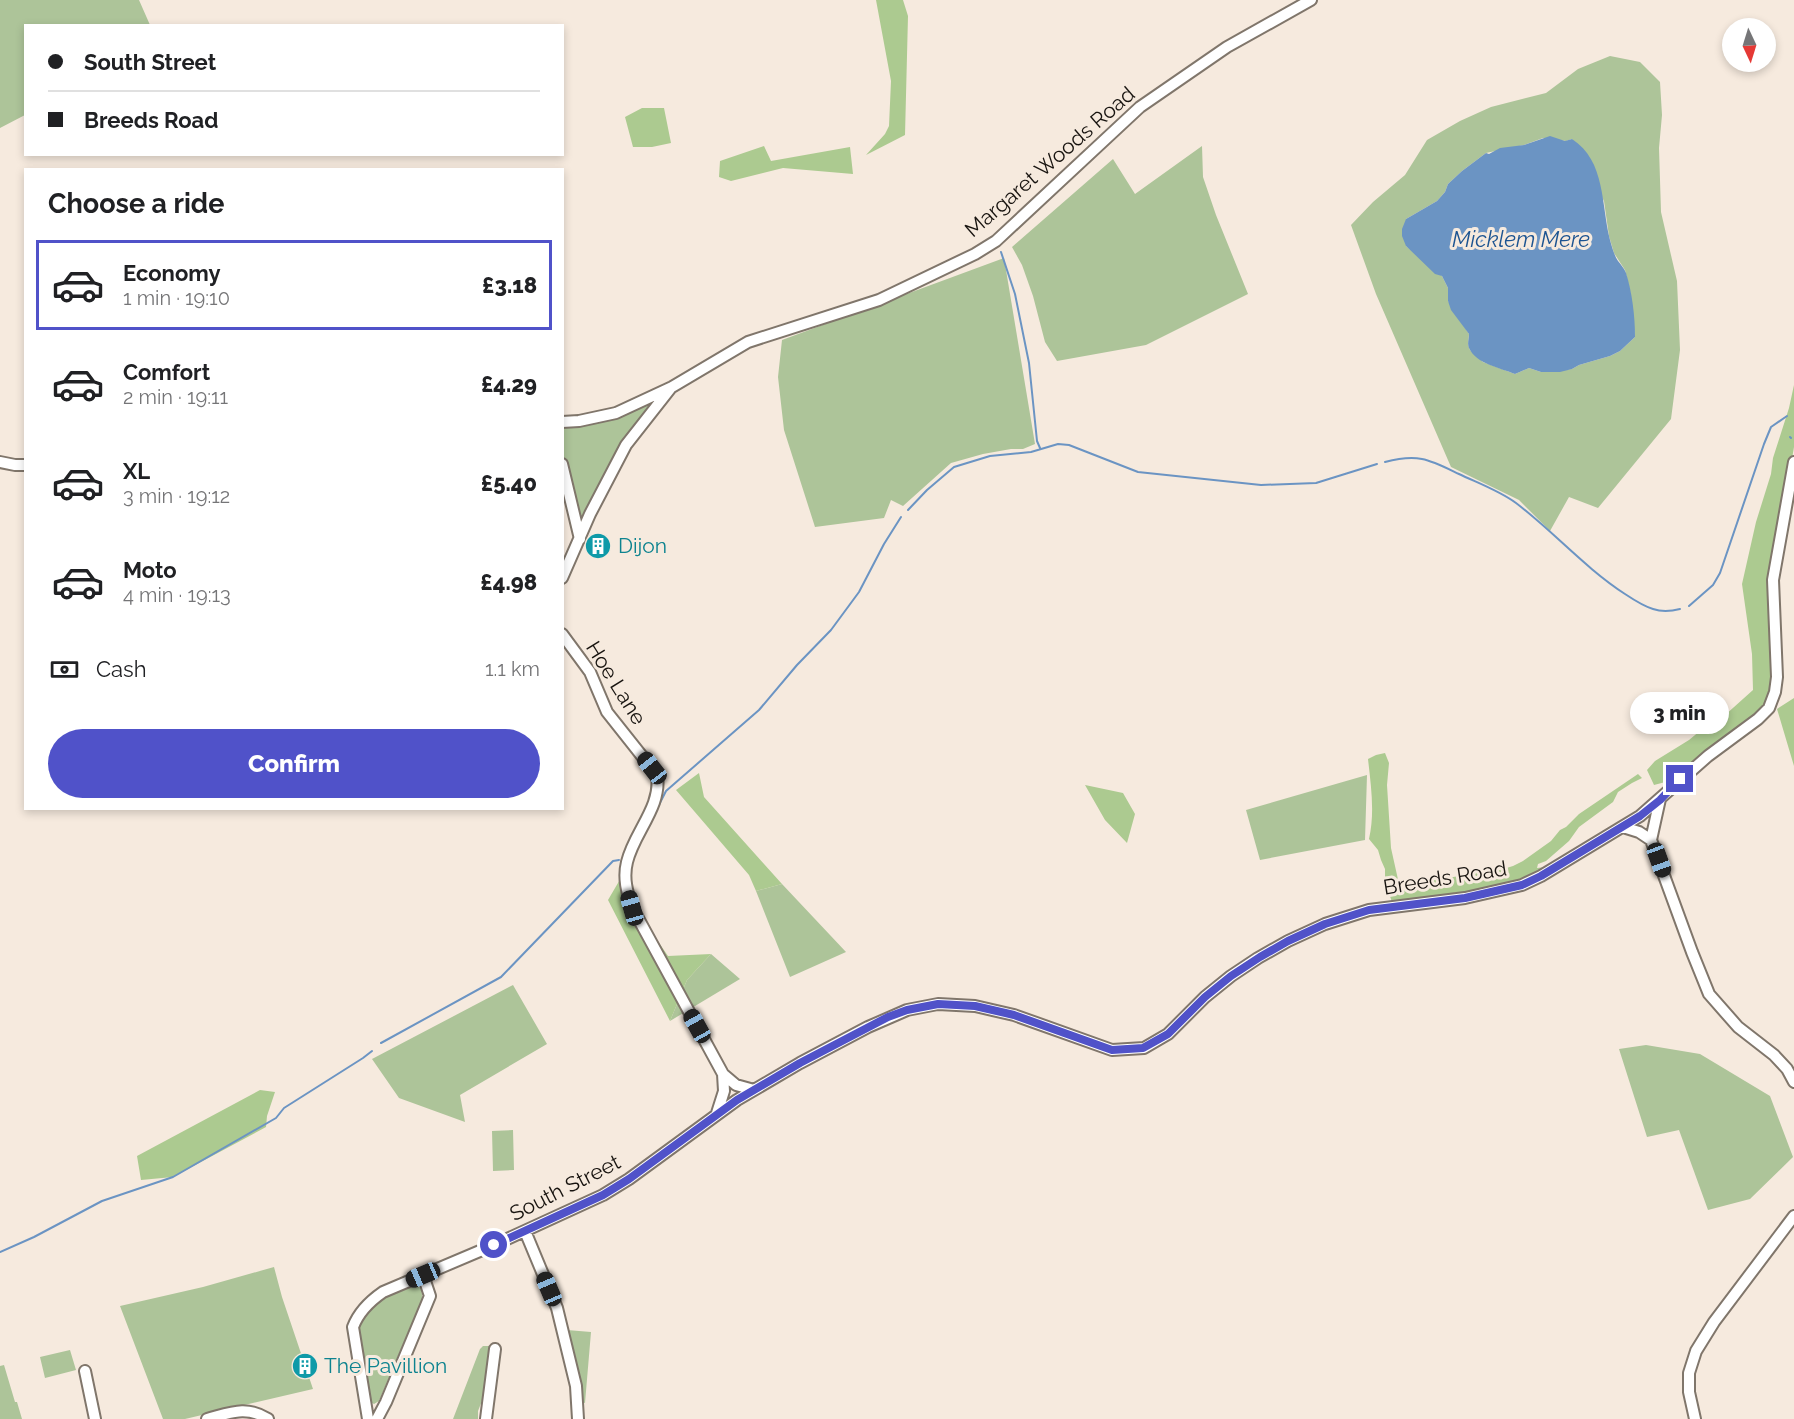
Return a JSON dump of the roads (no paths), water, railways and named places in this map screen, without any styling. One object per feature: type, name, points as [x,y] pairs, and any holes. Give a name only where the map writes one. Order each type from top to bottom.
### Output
[{"type":"street","name":"Margaret Woods Road","points":[[564,422],[616,413],[672,387],[748,342],[879,300],[975,254],[996,241],[1140,107],[1227,47],[1311,0]]},
{"type":"street","points":[[564,574],[590,514],[626,445],[672,387]]},
{"type":"street","points":[[0,462],[24,465]]},
{"type":"street","name":"Breeds Road","points":[[717,1113],[800,1063],[888,1017],[907,1010],[938,1004],[975,1006],[995,1010],[1054,1028],[1112,1050],[1143,1048],[1168,1034],[1205,997],[1231,976],[1288,941],[1325,924],[1369,910],[1465,898],[1522,885],[1623,827],[1660,800],[1680,779],[1758,719],[1768,708],[1775,692],[1777,677],[1773,580],[1794,462]]},
{"type":"street","points":[[564,472],[580,539]]},
{"type":"street","name":"Hoe Lane","points":[[564,637],[590,672],[607,712],[657,775],[656,798],[627,861],[625,884],[632,908],[723,1074]]},
{"type":"street","points":[[1660,800],[1651,840],[1709,994],[1738,1027],[1774,1055],[1787,1069],[1794,1082]]},
{"type":"street","points":[[1623,827],[1639,832],[1651,840]]},
{"type":"street","points":[[723,1074],[736,1085],[754,1090]]},
{"type":"street","points":[[717,1113],[724,1091],[723,1074]]},
{"type":"street","name":"South Street","points":[[368,1419],[353,1327],[370,1301],[383,1292],[603,1195],[629,1179],[717,1113]]},
{"type":"street","points":[[1695,1419],[1689,1392],[1689,1373],[1696,1351],[1714,1322],[1794,1216]]},
{"type":"street","points":[[525,1231],[557,1308],[576,1386],[578,1419]]},
{"type":"street","points":[[377,1419],[430,1296],[423,1275]]},
{"type":"street","points":[[486,1419],[495,1349]]},
{"type":"street","points":[[85,1371],[95,1419]]},
{"type":"street","points":[[207,1419],[239,1410],[258,1413],[268,1419]]},
{"type":"water","name":"Micklem Mere","points":[[1550,136],[1565,141],[1572,139],[1583,148],[1597,171],[1612,245],[1626,273],[1630,288],[1635,337],[1620,351],[1572,369],[1560,372],[1541,372],[1529,368],[1515,374],[1483,362],[1472,353],[1468,346],[1469,334],[1451,310],[1448,288],[1442,276],[1435,274],[1406,246],[1402,229],[1406,219],[1437,201],[1445,192],[1448,184],[1486,153],[1489,154],[1500,148],[1524,145]]},
{"type":"waterway","points":[[1001,252],[1015,294],[1029,363],[1037,441],[1040,448]]},
{"type":"waterway","points":[[1689,606],[1713,585],[1720,573],[1771,427],[1787,416]]},
{"type":"waterway","points":[[908,510],[954,467],[990,456],[1031,452],[1058,444],[1069,445],[1138,472],[1261,485],[1316,483],[1377,464]]},
{"type":"waterway","points":[[1385,462],[1407,458],[1424,459],[1496,491],[1516,503],[1610,584],[1656,610],[1680,609]]},
{"type":"waterway","points":[[637,848],[666,791],[759,710],[797,665],[831,630],[859,592],[901,517]]},
{"type":"waterway","points":[[381,1043],[501,977],[613,861],[619,860]]},
{"type":"waterway","points":[[0,1252],[102,1201],[173,1177],[276,1118],[284,1108],[372,1051]]},
{"type":"place","name":"Dijon","points":[[598,546]]},
{"type":"place","name":"The Pavillion","points":[[305,1366]]}]
